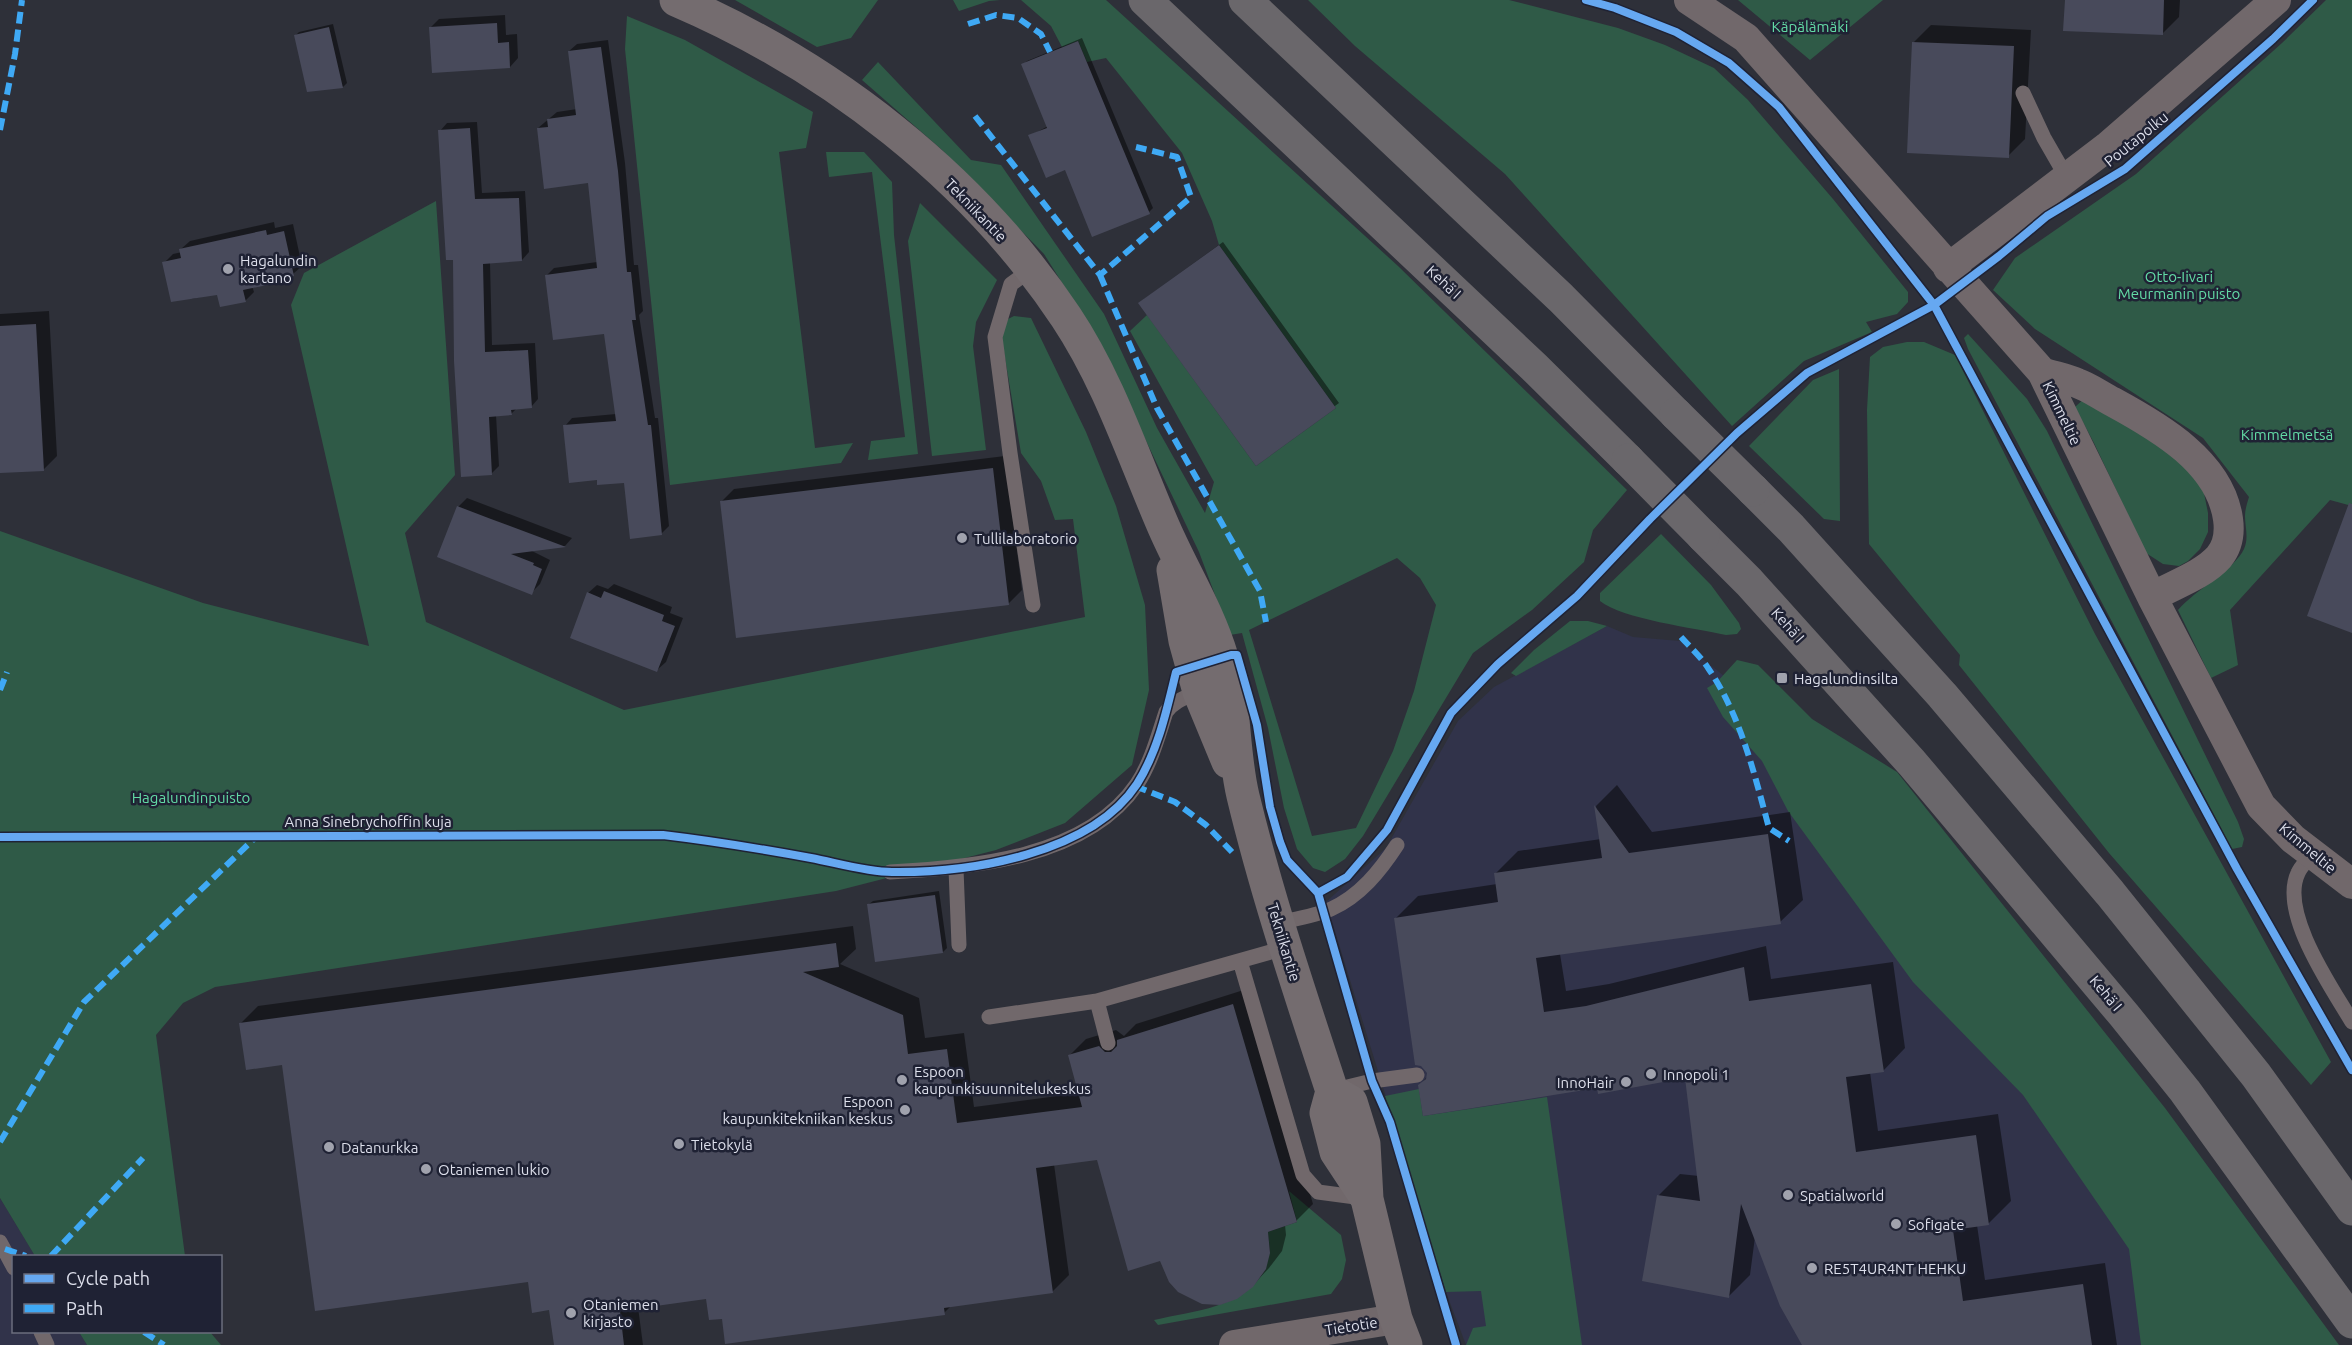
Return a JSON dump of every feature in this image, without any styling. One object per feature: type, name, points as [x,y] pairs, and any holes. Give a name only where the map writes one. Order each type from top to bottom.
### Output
[{"type":"highway","name":"Kehä I","points":[[1144,0],[1534,367],[1749,582],[1912,763],[2117,1007],[2185,1091],[2352,1322]]},
{"type":"highway","points":[[1245,0],[1561,298],[1791,528],[1942,695],[2110,893],[2256,1075],[2352,1209]]},
{"type":"main road","name":"Tekniikantie","points":[[676,0],[764,41],[857,103],[920,153],[975,206],[1032,269],[1067,318],[1094,366],[1126,434],[1163,525],[1208,618],[1214,686],[1241,791],[1281,936],[1332,1091]]},
{"type":"main road","points":[[1332,1091],[1351,1102],[1360,1130],[1364,1144],[1367,1199],[1401,1332]]},
{"type":"street","name":"Kimmeltie","points":[[1689,0],[1746,38],[2042,372],[2152,597],[2261,806],[2293,839],[2352,884]]},
{"type":"street","name":"Poutapolku","points":[[1948,268],[2108,147],[2276,0]]},
{"type":"street","points":[[2042,372],[2078,383],[2137,414],[2190,452],[2213,480],[2223,497],[2230,528],[2227,543],[2219,556],[2208,567],[2152,597]]},
{"type":"street","name":"Tietotie","points":[[1234,1345],[1401,1332]]},
{"type":"lane","points":[[2023,93],[2043,138],[2067,178]]},
{"type":"lane","points":[[1032,269],[1011,284],[995,337],[1033,605]]},
{"type":"lane","points":[[890,872],[956,868],[1015,858],[1069,839],[1111,813],[1135,786],[1145,769],[1166,712],[1172,704],[1214,686]]},
{"type":"lane","points":[[989,1017],[1097,1001],[1240,961],[1359,891],[1379,870],[1397,845]]},
{"type":"lane","points":[[2312,854],[2298,873],[2294,897],[2307,948],[2352,1022]]},
{"type":"lane","points":[[956,868],[960,945]]},
{"type":"lane","points":[[1240,961],[1303,1175],[1318,1192],[1367,1199]]},
{"type":"lane","points":[[1097,1001],[1108,1043]]},
{"type":"lane","points":[[1332,1091],[1380,1080],[1417,1075]]},
{"type":"lane","points":[[0,1242],[12,1264]]},
{"type":"shaded area","points":[[1607,626],[1633,637],[1680,641],[1767,710],[2223,1345],[1466,1345],[1446,1292],[1326,902],[1386,848],[1458,721],[1494,687]]},
{"type":"shaded area","points":[[0,1198],[34,1255],[12,1255],[12,1333],[80,1333],[87,1345],[0,1345]]},
{"type":"green space","points":[[735,0],[878,0],[851,38],[817,47]]},
{"type":"green space","points":[[953,0],[1000,0],[989,1],[959,11]]},
{"type":"green space","points":[[1021,0],[1106,0],[1398,266],[1627,490],[1593,530],[1584,562],[1532,610],[1473,653],[1363,836],[1345,859],[1325,872],[1313,868],[1297,849],[1284,808],[1268,728],[1242,633],[1230,635],[1199,552],[1098,340],[1044,254],[941,149],[862,80],[878,62],[971,160],[1001,165],[1104,314],[1157,428],[1205,513],[1214,482],[1130,331],[1147,315],[1256,466],[1336,408],[1219,245],[1212,221],[1182,153],[1106,58],[1087,62],[1078,41],[1062,47],[1051,26]],"holes":[[[1397,558],[1420,578],[1436,605],[1414,691],[1393,751],[1356,828],[1312,836],[1249,630]]]},
{"type":"green space","points":[[1308,0],[1509,0],[1618,28],[1665,45],[1714,68],[1748,100],[1833,199],[1908,292],[1908,302],[1897,314],[1866,322],[1872,332],[1804,361],[1732,426],[1505,174],[1355,46]]},
{"type":"green space","name":"Käpälämäki","points":[[1738,0],[1883,0],[1810,60]]},
{"type":"green space","name":"Otto-Iivari Meurmanin puisto","points":[[2326,0],[2352,0],[2352,506],[2330,500],[2230,610],[2238,665],[2211,678],[2178,610],[2239,557],[2246,541],[2245,514],[2249,497],[2203,438],[2035,329],[1993,290],[2015,258],[2136,174],[2282,43]]},
{"type":"green space","points":[[627,16],[685,40],[813,112],[806,148],[779,152],[815,448],[853,443],[841,463],[670,485],[625,49]]},
{"type":"green space","points":[[826,152],[864,152],[892,182],[894,235],[918,454],[868,460],[871,441],[905,437],[872,172],[829,177]]},
{"type":"green space","name":"Hagalundinpuisto","points":[[436,201],[455,475],[405,533],[426,622],[624,710],[1085,617],[1073,519],[1055,520],[1041,481],[1021,453],[1001,334],[1008,319],[1014,316],[1031,318],[1086,432],[1116,506],[1145,605],[1149,690],[1132,765],[1065,823],[996,850],[836,891],[215,987],[183,1003],[156,1035],[185,1255],[34,1255],[0,1198],[0,531],[203,603],[369,646],[291,305],[304,273]]},
{"type":"green space","points":[[920,203],[997,280],[976,322],[973,346],[986,450],[932,456],[908,241]]},
{"type":"green space","points":[[1968,334],[2027,399],[2047,431],[2238,822],[2244,839],[2242,847],[2232,849],[1968,349],[1964,338]]},
{"type":"green space","points":[[1907,342],[1924,342],[1955,355],[2095,634],[2331,1062],[2311,1085],[2109,853],[1959,665],[1960,655],[1869,544],[1867,410],[1870,357],[1883,347]]},
{"type":"green space","points":[[1839,369],[1840,521],[1824,519],[1749,446],[1813,380]]},
{"type":"green space","points":[[2087,396],[2187,464],[2204,493],[2208,513],[2208,532],[2200,549],[2188,561],[2179,566],[2163,564],[2146,553],[2075,407]]},
{"type":"green space","points":[[1661,534],[1711,585],[1739,623],[1741,629],[1737,634],[1726,635],[1641,618],[1600,601],[1600,593]]},
{"type":"green space","points":[[1570,621],[1588,621],[1607,626],[1516,676],[1511,673],[1534,650]]},
{"type":"green space","points":[[1737,660],[1758,665],[1812,719],[1897,772],[2165,1108],[2339,1345],[2141,1345],[2129,1249],[2023,1095],[1913,982],[1788,811],[1762,761],[1723,717],[1707,688],[1717,682]]},
{"type":"green space","points":[[1419,1089],[1423,1116],[1547,1097],[1582,1345],[1466,1345],[1473,1328],[1486,1326],[1481,1291],[1446,1292],[1385,1096]]},
{"type":"green space","points":[[1289,1191],[1341,1235],[1346,1260],[1342,1279],[1331,1294],[1158,1325],[1154,1320],[1224,1303],[1240,1296],[1253,1286],[1263,1272],[1269,1255],[1268,1232],[1297,1222]]},
{"type":"green space","points":[[80,1333],[211,1333],[221,1345],[87,1345]]},
{"type":"building","points":[[2065,0],[2164,0],[2163,35],[2063,31]]},
{"type":"building","points":[[497,23],[498,43],[509,42],[510,68],[432,73],[429,27]]},
{"type":"building","points":[[329,27],[343,88],[307,92],[294,35]]},
{"type":"building","points":[[1078,41],[1150,214],[1092,237],[1065,170],[1046,178],[1028,135],[1047,128],[1021,64]]},
{"type":"building","points":[[1912,42],[2014,46],[2009,158],[1907,153]]},
{"type":"building","points":[[601,47],[618,171],[627,272],[631,272],[636,320],[632,320],[648,425],[651,425],[662,535],[630,539],[624,483],[597,485],[597,480],[569,483],[563,425],[616,421],[604,334],[553,340],[545,275],[597,268],[588,183],[544,189],[537,128],[548,127],[547,119],[576,115],[568,51]]},
{"type":"building","points":[[470,128],[475,199],[519,198],[522,261],[483,264],[485,352],[528,350],[532,408],[511,410],[512,415],[489,417],[492,475],[461,477],[454,361],[453,260],[446,260],[438,130]]},
{"type":"building","name":"Hagalundin kartano","points":[[266,230],[267,235],[284,231],[294,276],[276,280],[277,283],[243,290],[246,302],[220,307],[217,295],[171,302],[162,262],[181,258],[179,249]]},
{"type":"building","points":[[1219,245],[1336,408],[1256,466],[1138,303]]},
{"type":"building","points":[[36,324],[44,471],[0,473],[0,326]]},
{"type":"building","points":[[993,468],[1009,605],[736,638],[720,501]]},
{"type":"building","points":[[2349,503],[2352,504],[2352,633],[2307,616]]},
{"type":"building","points":[[457,506],[566,547],[511,554],[534,563],[533,565],[542,569],[532,595],[437,557]]},
{"type":"building","points":[[604,591],[664,615],[662,621],[675,626],[657,672],[570,638],[587,592],[601,598]]},
{"type":"building","name":"Innopoli 1","points":[[1594,805],[1629,853],[1768,834],[1781,924],[1536,958],[1544,1012],[1586,1006],[1744,967],[1749,1001],[1871,984],[1884,1072],[1846,1077],[1856,1152],[1976,1135],[1989,1225],[1953,1230],[1963,1301],[2083,1284],[2092,1345],[1802,1345],[1780,1306],[1741,1204],[1729,1298],[1642,1281],[1657,1195],[1700,1201],[1685,1078],[1598,1094],[1597,1088],[1423,1116],[1418,1085],[1426,1079],[1427,1073],[1421,1066],[1415,1065],[1394,918],[1498,902],[1494,873],[1602,858]]},
{"type":"building","points":[[935,895],[943,953],[875,962],[867,904]]},
{"type":"building","name":"Tietokylä","points":[[836,943],[839,967],[803,972],[903,1015],[908,1054],[947,1049],[957,1123],[1082,1107],[1068,1055],[1099,1046],[1105,1052],[1111,1052],[1117,1046],[1117,1040],[1233,1004],[1297,1222],[1268,1232],[1270,1253],[1266,1269],[1253,1287],[1237,1299],[1220,1305],[1202,1304],[1178,1292],[1169,1282],[1160,1261],[1128,1271],[1097,1160],[1036,1168],[1053,1293],[944,1308],[945,1315],[725,1344],[722,1319],[709,1320],[706,1299],[620,1311],[624,1345],[554,1345],[549,1310],[532,1313],[528,1282],[315,1311],[282,1065],[246,1070],[239,1023]]},
{"type":"marked path","points":[[0,130],[15,54],[22,0]]},
{"type":"marked path","points":[[968,24],[996,15],[1018,18],[1041,34],[1050,52]]},
{"type":"marked path","points":[[975,116],[1100,275],[1191,197],[1177,157],[1136,147]]},
{"type":"marked path","points":[[1100,275],[1157,408],[1260,591],[1266,622]]},
{"type":"marked path","points":[[1681,637],[1705,664],[1719,686],[1738,725],[1769,828],[1789,841]]},
{"type":"marked path","points":[[0,690],[7,672]]},
{"type":"marked path","points":[[1135,786],[1175,802],[1206,825],[1232,852]]},
{"type":"marked path","points":[[0,1142],[84,1002],[258,835]]},
{"type":"marked path","points":[[52,1255],[143,1158]]},
{"type":"marked path","points":[[5,1249],[23,1255]]},
{"type":"marked path","points":[[146,1333],[164,1345]]},
{"type":"cycle path","points":[[1586,0],[1615,8],[1676,32],[1729,63],[1779,107],[1934,305],[2237,869],[2352,1070]]},
{"type":"cycle path","name":"Anna Sinebrychoffin kuja","points":[[0,837],[663,835],[774,851],[872,871],[957,869],[1026,855],[1060,843],[1090,827],[1116,808],[1137,784],[1151,758],[1176,672],[1237,655],[1257,725],[1270,807],[1280,842],[1287,860],[1318,893],[1347,877],[1387,830],[1451,713],[1498,664],[1577,596],[1650,519],[1737,433],[1807,373],[1934,305],[2047,216],[2125,169],[2273,39],[2313,0]]},
{"type":"cycle path","points":[[1318,893],[1372,1081],[1390,1122],[1456,1345]]},
{"type":"place","name":"Hagalundin kartano","points":[[228,269]]},
{"type":"place","name":"Tullilaboratorio","points":[[962,538]]},
{"type":"place","name":"Hagalundinsilta","points":[[1782,678]]},
{"type":"place","name":"Innopoli 1","points":[[1651,1074]]},
{"type":"place","name":"Espoon kaupunkisuunnitelukeskus","points":[[902,1080]]},
{"type":"place","name":"InnoHair","points":[[1626,1082]]},
{"type":"place","name":"Espoon kaupunkitekniikan keskus","points":[[905,1110]]},
{"type":"place","name":"Tietokylä","points":[[679,1144]]},
{"type":"place","name":"Datanurkka","points":[[329,1147]]},
{"type":"place","name":"Otaniemen lukio","points":[[426,1169]]},
{"type":"place","name":"Spatialworld","points":[[1788,1195]]},
{"type":"place","name":"Sofigate","points":[[1896,1224]]},
{"type":"place","name":"RE5T4UR4NT HEHKU","points":[[1812,1268]]},
{"type":"place","name":"Otaniemen kirjasto","points":[[571,1313]]},
{"type":"park label","name":"Kimmelmetsä","points":[[2287,434]]}]
